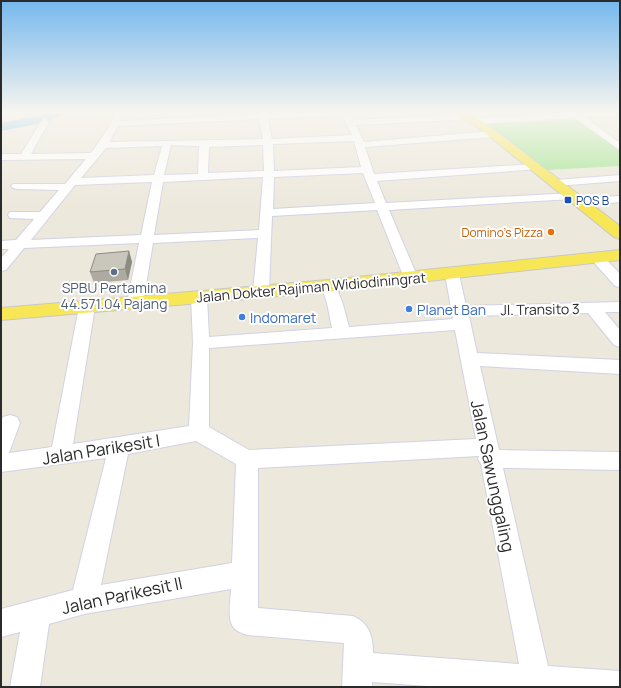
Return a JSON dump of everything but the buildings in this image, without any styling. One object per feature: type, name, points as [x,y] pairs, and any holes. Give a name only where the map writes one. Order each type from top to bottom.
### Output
[{"type":"main road","points":[[505,143],[620,234]]},
{"type":"main road","name":"Jalan Dokter Rajiman Widiodiningrat","points":[[1,314],[328,286],[620,255]]},
{"type":"street","points":[[25,156],[33,143]]},
{"type":"street","points":[[1,267],[103,145],[177,143]]},
{"type":"street","points":[[198,143],[233,143]]},
{"type":"street","points":[[261,292],[269,174],[268,143]]},
{"type":"street","points":[[360,143],[369,174],[411,278]]},
{"type":"street","points":[[135,302],[166,144]]},
{"type":"street","points":[[203,177],[204,144]]},
{"type":"street","points":[[1,157],[94,156]]},
{"type":"street","points":[[17,186],[70,185],[269,174],[369,174],[535,167]]},
{"type":"street","points":[[556,183],[620,178]]},
{"type":"street","points":[[266,213],[576,199],[620,199]]},
{"type":"street","points":[[14,215],[43,216]]},
{"type":"street","points":[[1,246],[264,234]]},
{"type":"street","points":[[598,258],[620,283]]},
{"type":"street","name":"Jalan Sawunggaling","points":[[452,274],[488,453],[537,681]]},
{"type":"street","points":[[328,286],[335,303],[342,334]]},
{"type":"street","points":[[199,297],[201,343],[200,432],[214,442],[247,459],[488,453],[620,461]]},
{"type":"street","points":[[61,455],[87,307]]},
{"type":"street","name":"Jl. Transito 3","points":[[201,343],[342,334],[460,317],[620,307]]},
{"type":"street","points":[[593,308],[620,341]]},
{"type":"street","points":[[469,358],[620,367]]},
{"type":"street","points":[[1,447],[10,423]]},
{"type":"street","name":"Jalan Parikesit I","points":[[1,463],[120,447],[200,432]]},
{"type":"street","points":[[84,601],[120,447]]},
{"type":"street","points":[[247,459],[244,619],[247,621],[353,630],[357,634],[358,643],[357,676],[537,681],[620,686]]},
{"type":"street","name":"Jalan Parikesit II","points":[[1,623],[84,601],[188,582],[245,574]]},
{"type":"street","points":[[25,687],[37,614]]},
{"type":"green space","points":[[512,143],[613,143],[620,148],[620,166],[547,170]]},
{"type":"place","name":"POS B","points":[[568,200]]},
{"type":"place","name":"Domino's Pizza","points":[[551,232]]},
{"type":"place","name":"SPBU Pertamina 44.571.04 Pajang","points":[[114,272]]},
{"type":"place","name":"Planet Ban","points":[[409,309]]},
{"type":"place","name":"Indomaret","points":[[242,317]]}]
